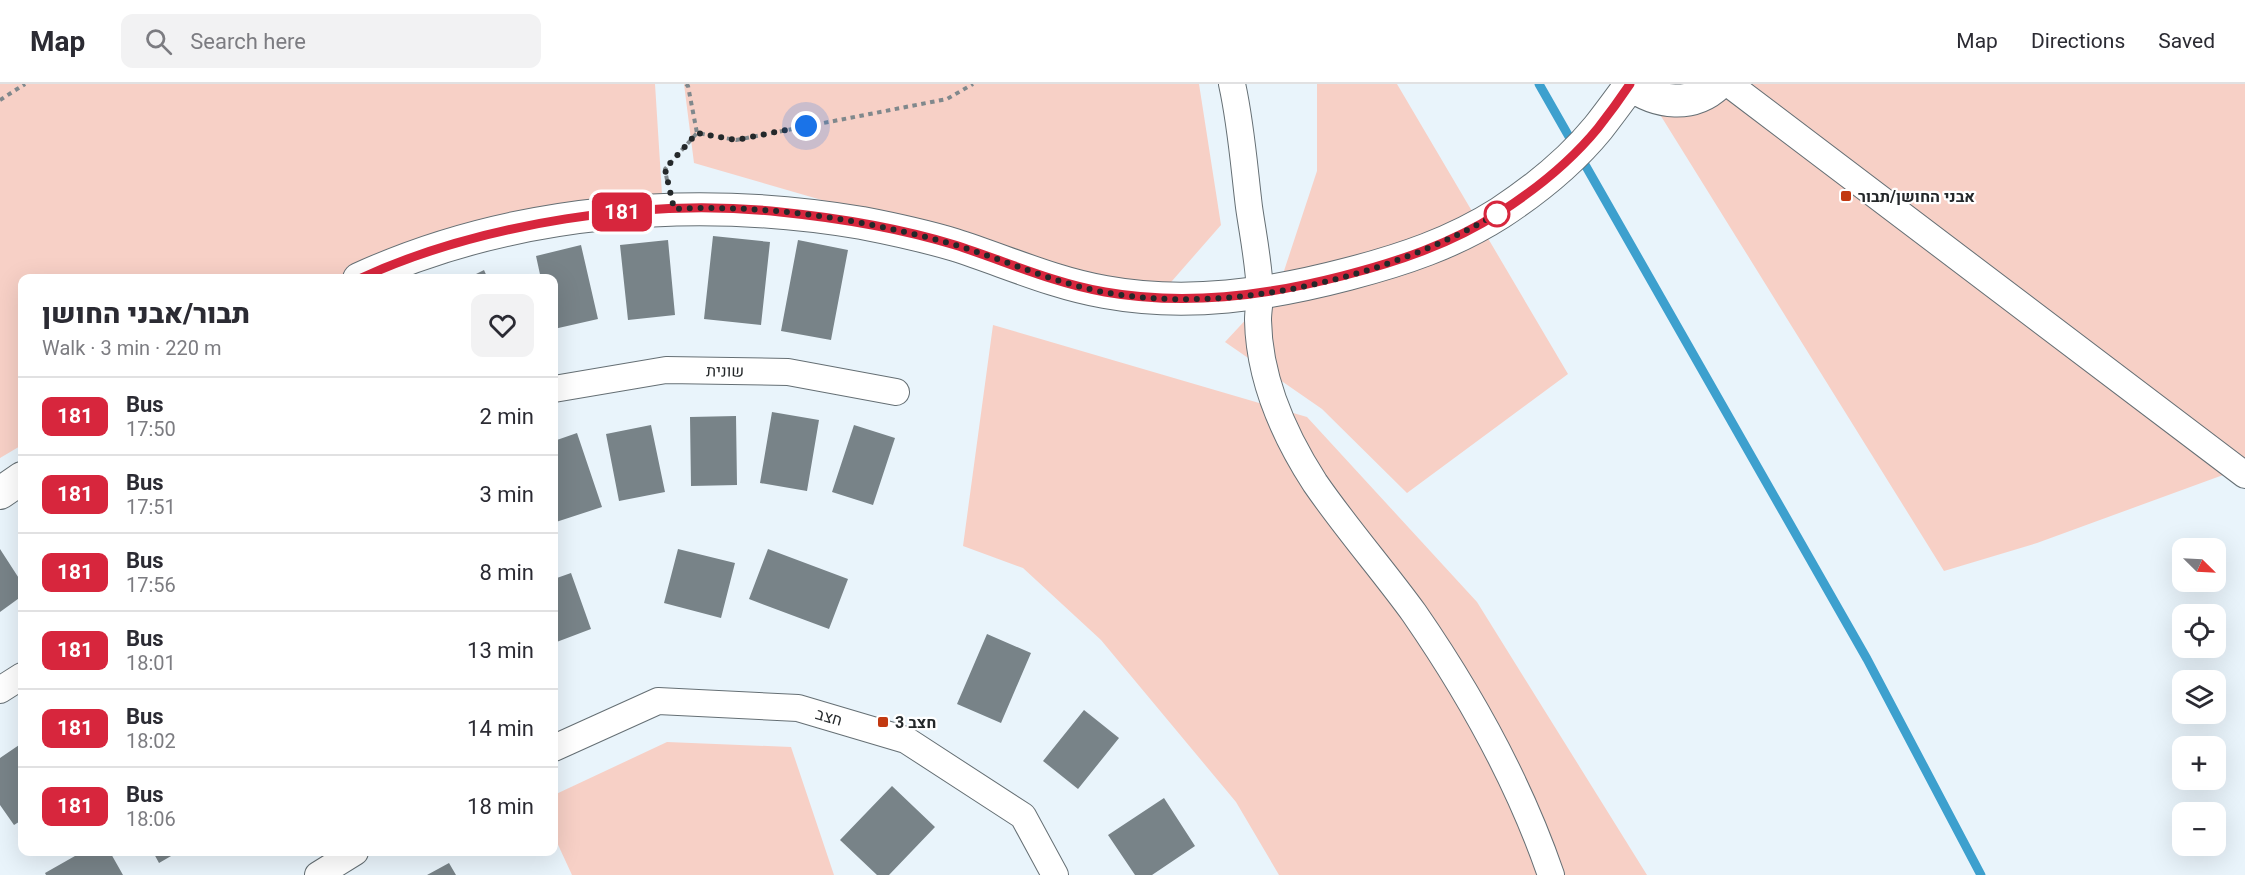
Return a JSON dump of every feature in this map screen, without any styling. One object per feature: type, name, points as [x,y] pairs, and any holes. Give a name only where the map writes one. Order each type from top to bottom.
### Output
[{"type":"street","points":[[1232,84],[1260,293],[1258,321],[1272,398],[1291,442],[1328,501],[1414,614],[1465,692],[1508,771],[1551,875]]},
{"type":"street","points":[[373,274],[451,245],[529,225],[610,213],[674,209],[778,212],[864,224],[952,244],[1060,280],[1124,295],[1177,300],[1260,293],[1314,283],[1381,266],[1421,252],[1470,230],[1522,196],[1562,164],[1596,130],[1630,84],[1648,96],[1678,101],[1698,97],[1719,84]]},
{"type":"street","points":[[1728,84],[2245,475]]},
{"type":"street","name":"שונית","points":[[558,388],[666,370],[788,372],[896,392]]},
{"type":"street","points":[[0,492],[18,481]]},
{"type":"street","points":[[0,690],[18,679]]},
{"type":"street","name":"חצב","points":[[558,746],[658,701],[798,708],[906,740],[1023,816],[1054,875]]},
{"type":"street","points":[[318,875],[349,856]]},
{"type":"path","points":[[0,100],[25,84]]},
{"type":"path","points":[[686,84],[697,133]]},
{"type":"path","points":[[697,133],[736,140],[947,99],[973,84]]},
{"type":"path","points":[[674,209],[665,169],[697,133]]},
{"type":"shaded area","points":[[0,84],[655,84],[663,210],[372,274],[18,274],[18,447],[0,458]]},
{"type":"shaded area","points":[[684,84],[1199,84],[1221,225],[1151,305],[1088,277],[694,163]]},
{"type":"shaded area","points":[[1317,84],[1397,84],[1568,374],[1407,493],[1322,409],[1225,342],[1280,283],[1317,171]]},
{"type":"shaded area","points":[[1641,84],[2245,84],[2245,467],[2037,543],[1944,571]]},
{"type":"shaded area","points":[[993,325],[1307,417],[1477,602],[1647,875],[1279,875],[1236,802],[1101,640],[1023,568],[963,546]]},
{"type":"shaded area","points":[[667,742],[791,747],[834,875],[572,875],[558,845],[558,793]]},
{"type":"building","points":[[713,236],[770,242],[761,325],[704,319]]},
{"type":"building","points":[[668,240],[675,315],[628,320],[620,245]]},
{"type":"building","points":[[798,240],[848,250],[831,340],[781,331]]},
{"type":"building","points":[[581,245],[598,319],[558,328],[558,274],[540,274],[536,256]]},
{"type":"building","points":[[772,412],[819,420],[807,491],[760,483]]},
{"type":"building","points":[[736,416],[737,485],[691,486],[690,417]]},
{"type":"building","points":[[651,425],[665,492],[619,501],[606,434]]},
{"type":"building","points":[[854,425],[895,438],[873,505],[832,492]]},
{"type":"building","points":[[577,433],[602,507],[558,521],[558,440]]},
{"type":"building","points":[[0,549],[18,577],[18,599],[0,612]]},
{"type":"building","points":[[678,549],[735,563],[721,618],[664,603]]},
{"type":"building","points":[[768,549],[848,579],[829,629],[749,599]]},
{"type":"building","points":[[571,573],[591,629],[558,641],[558,578]]},
{"type":"building","points":[[987,634],[1031,653],[1001,723],[957,704]]},
{"type":"building","points":[[1084,710],[1119,738],[1078,789],[1043,761]]},
{"type":"building","points":[[18,746],[18,822],[14,825],[0,805],[0,758]]},
{"type":"building","points":[[892,786],[935,827],[889,875],[877,875],[840,840]]},
{"type":"building","points":[[1164,798],[1195,846],[1152,875],[1135,875],[1108,835]]},
{"type":"building","points":[[75,856],[112,856],[123,875],[46,875],[45,873]]},
{"type":"building","points":[[155,856],[171,856],[159,863]]},
{"type":"building","points":[[449,863],[456,875],[427,875]]},
{"type":"waterway","points":[[1539,84],[1867,659],[1981,875]]},
{"type":"bus line","name":"181","points":[[370,274],[451,245],[529,225],[610,213],[693,208],[778,212],[864,224],[952,244],[1041,275],[1124,295],[1177,300],[1275,291],[1381,266],[1441,244],[1470,230],[1515,202],[1562,164],[1596,130],[1630,84]]},
{"type":"place","name":"אבני החושן/תבור","points":[[1846,196]]},
{"type":"place","name":"חצב 3","points":[[883,722]]},
{"type":"route","points":[[806,126],[736,140],[697,133],[665,169],[674,209],[778,212],[864,224],[952,244],[1041,275],[1101,291],[1177,300],[1275,291],[1381,266],[1441,244],[1500,212],[1497,214]]}]
